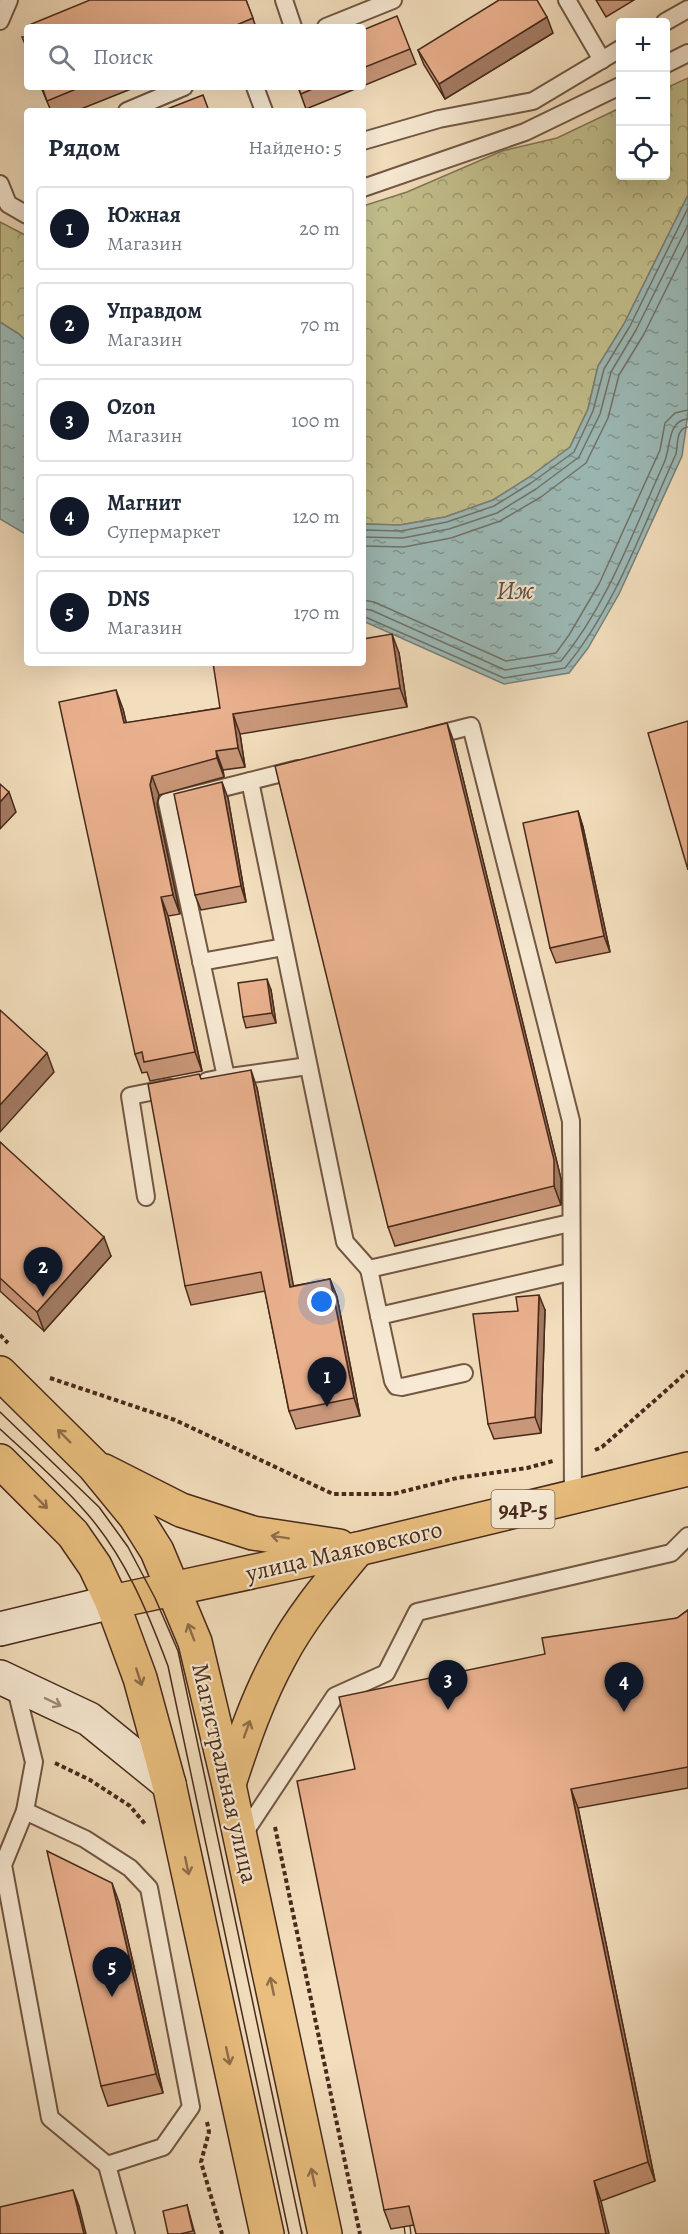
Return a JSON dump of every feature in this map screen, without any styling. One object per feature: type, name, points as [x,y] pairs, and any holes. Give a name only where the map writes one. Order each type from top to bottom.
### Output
[{"type":"main road","name":"Магистральная улица","points":[[8,1362],[135,1516],[157,1551],[195,1642],[229,1785],[325,2234]]},
{"type":"main road","points":[[0,1461],[73,1534],[95,1566],[112,1602],[140,1678],[169,1784],[267,2234]]},
{"type":"main road","points":[[94,1466],[181,1510],[253,1533],[358,1549]]},
{"type":"main road","name":"улица Маяковского","points":[[0,1629],[112,1602],[358,1549],[688,1469]]},
{"type":"main road","points":[[229,1785],[247,1726],[280,1657],[316,1600],[358,1549]]},
{"type":"main road","points":[[7,1680],[89,1719],[169,1784]]},
{"type":"lane","points":[[0,21],[9,0]]},
{"type":"lane","points":[[284,0],[292,24]]},
{"type":"lane","points":[[333,24],[393,0]]},
{"type":"lane","points":[[567,0],[602,60]]},
{"type":"lane","points":[[670,19],[688,9]]},
{"type":"lane","points":[[366,140],[439,118],[533,101],[616,52]]},
{"type":"lane","points":[[670,62],[688,53]]},
{"type":"lane","points":[[366,187],[525,132],[616,88]]},
{"type":"lane","points":[[134,108],[177,90]]},
{"type":"lane","points":[[256,90],[263,108]]},
{"type":"lane","points":[[0,184],[8,204],[24,213]]},
{"type":"lane","points":[[412,741],[471,726],[571,1121],[570,1272],[573,1497]]},
{"type":"lane","points":[[226,1077],[167,802],[320,764]]},
{"type":"lane","points":[[250,782],[343,1234],[345,1242],[369,1269],[393,1381],[396,1386],[402,1387],[464,1373]]},
{"type":"lane","points":[[201,962],[284,947]]},
{"type":"lane","points":[[146,1197],[130,1096],[226,1077],[308,1066]]},
{"type":"lane","points":[[369,1269],[570,1223]]},
{"type":"lane","points":[[379,1316],[570,1272]]},
{"type":"lane","points":[[240,1839],[335,1696],[386,1673],[417,1612],[671,1554],[688,1536]]},
{"type":"lane","points":[[7,1680],[34,1762],[25,1810],[3,1865],[50,2118],[107,2165],[126,2234]]},
{"type":"lane","points":[[25,1810],[85,1839],[130,1868],[149,1888],[191,2107],[163,2147],[107,2165]]},
{"type":"path","points":[[0,1335],[8,1362]]},
{"type":"path","points":[[48,1377],[175,1420],[333,1494],[393,1494],[457,1478],[527,1468],[602,1447],[688,1371]]},
{"type":"path","points":[[270,1794],[274,1824],[360,2234]]},
{"type":"green space","points":[[688,78],[688,195],[624,324],[598,366],[588,409],[570,447],[493,500],[445,517],[400,525],[366,524],[366,205],[407,192],[502,151],[557,138],[616,110],[616,180],[670,180],[670,86]]},
{"type":"green space","points":[[0,222],[24,234],[24,339],[0,322]]},
{"type":"water","name":"Иж","points":[[688,195],[688,413],[682,456],[619,594],[588,648],[569,673],[504,684],[366,622],[366,524],[400,525],[445,517],[493,500],[570,447],[588,409],[598,366],[624,324]]},
{"type":"water","points":[[0,322],[24,339],[24,533],[0,519]]},
{"type":"building","points":[[90,0],[246,0],[253,18],[239,24],[31,24]]},
{"type":"building","points":[[499,0],[537,0],[547,17],[439,84],[418,50]]},
{"type":"building","points":[[397,16],[410,49],[366,67],[366,29]]},
{"type":"building","points":[[43,90],[74,90],[47,101]]},
{"type":"building","points":[[203,95],[208,108],[170,108]]},
{"type":"building","points":[[392,634],[400,688],[233,714],[238,748],[216,751],[217,758],[152,776],[150,785],[173,895],[161,897],[195,1052],[144,1062],[142,1052],[135,1054],[59,702],[116,690],[124,723],[220,708],[213,666],[366,666],[366,638]]},
{"type":"building","points":[[688,721],[688,870],[648,733]]},
{"type":"building","points":[[447,723],[554,1160],[554,1186],[388,1227],[275,766]]},
{"type":"building","points":[[222,782],[241,886],[195,895],[174,794]]},
{"type":"building","points":[[0,784],[9,792],[0,802]]},
{"type":"building","points":[[578,811],[604,936],[550,948],[523,823]]},
{"type":"building","points":[[267,979],[272,1013],[243,1017],[238,983]]},
{"type":"building","points":[[0,1010],[47,1053],[0,1105]]},
{"type":"building","points":[[251,1070],[290,1287],[330,1279],[354,1398],[289,1411],[261,1272],[185,1286],[148,1084],[199,1074],[201,1079]]},
{"type":"building","points":[[0,1142],[104,1237],[37,1312],[0,1278]]},
{"type":"building","points":[[539,1295],[535,1417],[488,1424],[473,1314],[518,1311],[516,1297]]},
{"type":"building","points":[[688,1610],[688,1767],[571,1789],[648,2162],[594,2181],[606,2234],[416,2234],[409,2206],[384,2210],[297,1781],[355,1769],[339,1697],[545,1654],[542,1638],[677,1618]]},
{"type":"building","points":[[47,1851],[112,1883],[156,2074],[101,2086]]},
{"type":"building","points":[[73,2190],[84,2234],[0,2234],[0,2207]]},
{"type":"building","points":[[187,2205],[193,2231],[168,2234],[163,2211]]},
{"type":"tram line","points":[[0,1412],[99,1507],[128,1547],[155,1598],[178,1651],[302,2234]]},
{"type":"tram line","points":[[0,1429],[43,1468],[98,1526],[133,1583],[168,1666],[289,2234]]},
{"type":"railway","points":[[407,2226],[408,2234]]},
{"type":"place","name":"Управдом","points":[[43,1297]]},
{"type":"place","name":"Южная","points":[[327,1407]]},
{"type":"place","name":"Ozon","points":[[448,1710]]},
{"type":"place","name":"Магнит","points":[[624,1712]]},
{"type":"place","name":"DNS","points":[[112,1997]]}]
